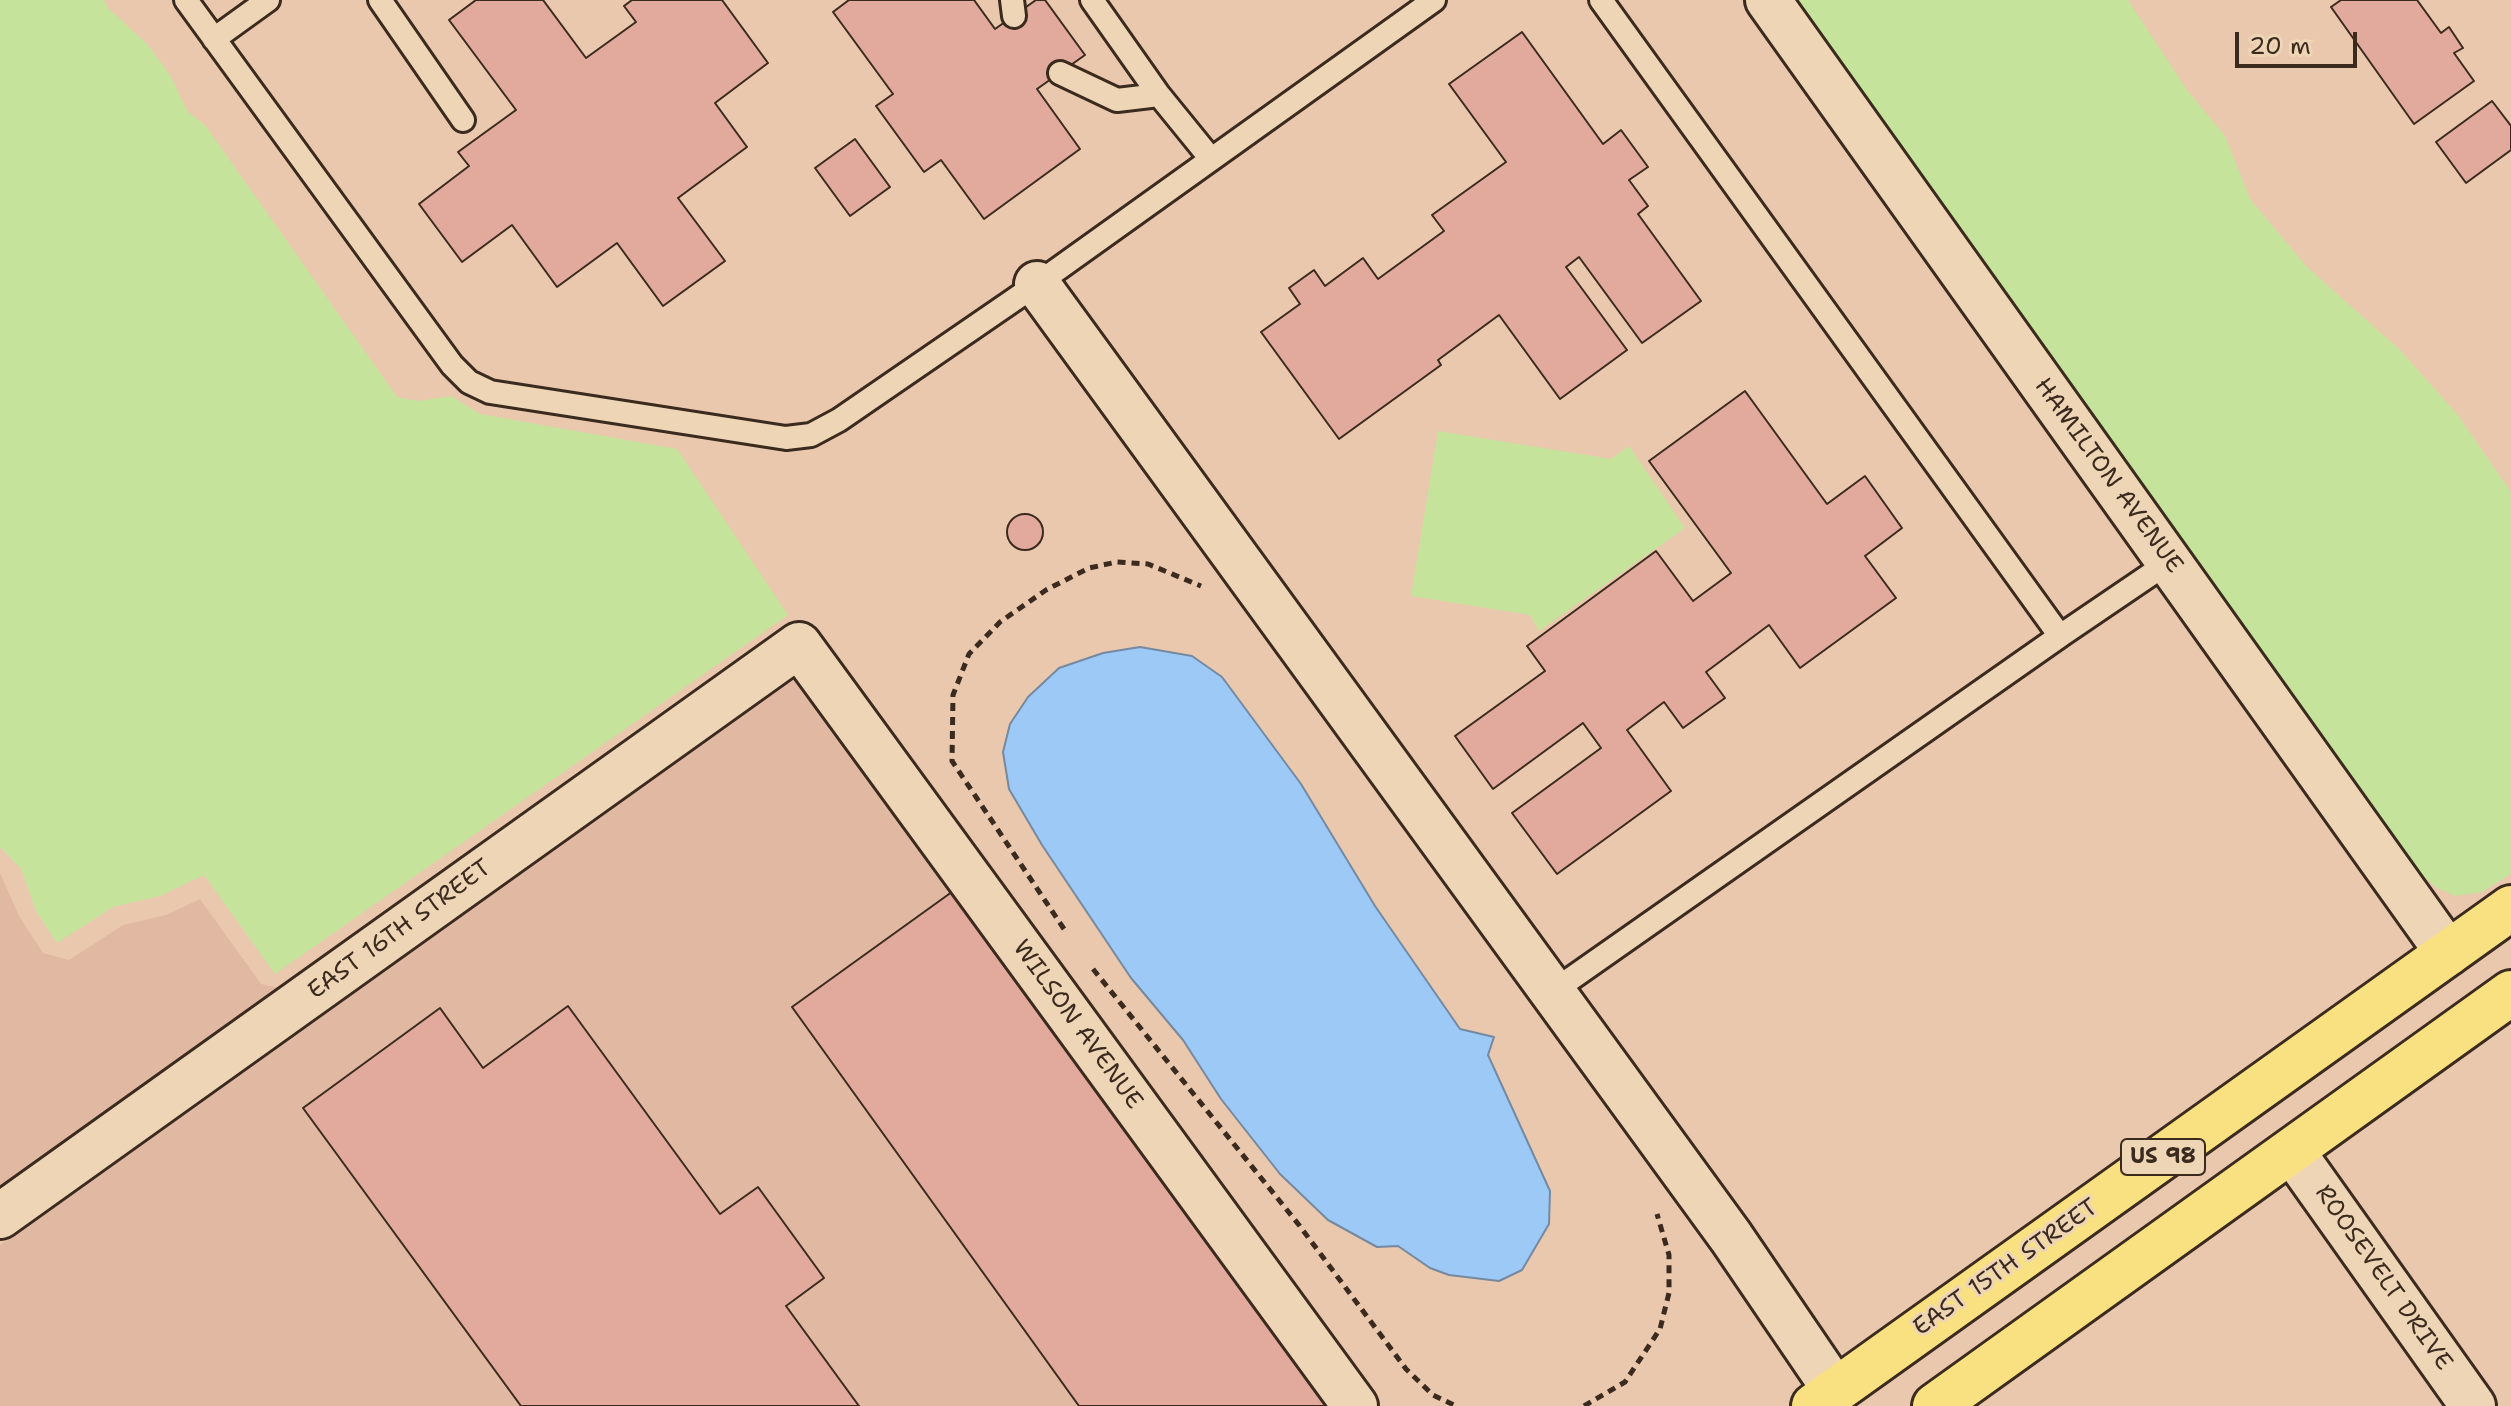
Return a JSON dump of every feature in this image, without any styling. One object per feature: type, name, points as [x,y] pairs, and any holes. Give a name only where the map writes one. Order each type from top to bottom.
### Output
[{"type":"main road","name":"EAST 15TH STREET","points":[[1832,1401],[2511,908]]},
{"type":"main road","points":[[2448,953],[2500,1001]]},
{"type":"main road","name":"US 98","points":[[1935,1406],[2500,1001]]},
{"type":"main road","points":[[2251,1094],[2292,1151]]},
{"type":"street","name":"HAMILTON AVENUE","points":[[1768,0],[2448,953]]},
{"type":"street","points":[[1037,284],[1731,1237],[1832,1401]]},
{"type":"street","name":"EAST 16TH STREET","points":[[0,1216],[799,645]]},
{"type":"street","name":"WILSON AVENUE","points":[[799,645],[1355,1406]]},
{"type":"street","name":"ROOSEVELT DRIVE","points":[[2292,1151],[2473,1406]]},
{"type":"lane","points":[[186,0],[452,365],[469,382],[490,392],[786,438],[811,435],[1037,284],[1434,0]]},
{"type":"lane","points":[[214,39],[268,0]]},
{"type":"lane","points":[[380,0],[463,120]]},
{"type":"lane","points":[[1092,0],[1159,95],[1211,159]]},
{"type":"lane","points":[[1601,0],[2060,636]]},
{"type":"lane","points":[[1060,73],[1117,100],[1159,95]]},
{"type":"lane","points":[[1552,992],[2169,562]]},
{"type":"path","points":[[1071,940],[952,761],[953,695],[969,654],[1000,622],[1046,590],[1089,568],[1117,562],[1148,564],[1209,591]]},
{"type":"path","points":[[1085,958],[1299,1225],[1406,1369],[1433,1395],[1456,1406]]},
{"type":"path","points":[[1584,1406],[1625,1382],[1660,1329],[1669,1293],[1669,1255],[1652,1201]]},
{"type":"shaded area","points":[[797,676],[1329,1406],[0,1406],[0,1245]]},
{"type":"shaded area","points":[[0,873],[19,916],[43,953],[69,960],[123,925],[166,915],[200,899],[261,984],[279,988],[0,1187]]},
{"type":"green space","points":[[0,0],[104,0],[108,8],[147,44],[170,75],[188,112],[205,125],[397,397],[418,401],[451,396],[480,414],[677,449],[788,615],[275,974],[204,875],[160,896],[113,907],[57,943],[36,911],[21,869],[0,847]]},
{"type":"green space","points":[[1797,0],[2128,0],[2187,90],[2225,136],[2250,199],[2307,267],[2400,350],[2457,414],[2511,492],[2511,874],[2482,892],[2455,896],[2437,888],[2411,866],[1800,11]]},
{"type":"green space","points":[[1438,431],[1611,459],[1629,446],[1685,528],[1539,631],[1530,615],[1411,596]]},
{"type":"water","points":[[1140,647],[1192,656],[1222,677],[1301,784],[1375,906],[1460,1029],[1494,1037],[1488,1055],[1550,1191],[1549,1224],[1522,1270],[1499,1281],[1449,1275],[1430,1268],[1398,1246],[1377,1247],[1328,1220],[1280,1174],[1221,1099],[1183,1040],[1131,978],[1042,845],[1009,789],[1003,752],[1010,724],[1028,697],[1059,668],[1103,653]]},
{"type":"building","points":[[476,0],[543,0],[586,58],[636,22],[624,6],[632,0],[722,0],[768,63],[715,103],[747,147],[678,198],[725,261],[663,306],[617,243],[557,287],[512,225],[462,262],[419,204],[469,166],[458,152],[516,110],[449,20]]},
{"type":"building","points":[[849,0],[974,0],[995,29],[1036,0],[1045,0],[1085,55],[1037,89],[1080,149],[984,219],[941,160],[924,172],[876,106],[893,94],[833,12]]},
{"type":"building","points":[[2341,0],[2417,0],[2441,33],[2449,27],[2463,48],[2454,53],[2474,81],[2414,124],[2331,7]]},
{"type":"building","points":[[1522,32],[1603,144],[1621,130],[1648,167],[1629,180],[1648,206],[1638,214],[1701,301],[1642,343],[1579,257],[1566,267],[1627,350],[1560,399],[1499,315],[1438,360],[1441,365],[1339,439],[1261,332],[1300,304],[1289,288],[1314,270],[1325,286],[1363,258],[1378,279],[1444,231],[1432,215],[1506,162],[1449,84]]},
{"type":"building","points":[[2492,101],[2511,126],[2511,150],[2466,183],[2436,142]]},
{"type":"building","points":[[855,139],[890,187],[850,216],[815,168]]},
{"type":"building","points":[[1745,391],[1827,504],[1865,476],[1902,528],[1865,556],[1896,598],[1800,668],[1769,625],[1706,672],[1725,698],[1683,728],[1664,702],[1627,730],[1671,791],[1557,874],[1512,813],[1601,748],[1583,723],[1493,789],[1455,736],[1545,671],[1527,646],[1656,551],[1693,601],[1731,573],[1649,461]]},
{"type":"building","points":[[1025,514],[1038,519],[1043,532],[1038,545],[1025,550],[1012,545],[1007,532],[1012,519]]},
{"type":"building","points":[[956,889],[1328,1406],[1079,1406],[792,1007]]},
{"type":"building","points":[[568,1006],[720,1214],[758,1187],[824,1278],[786,1306],[859,1406],[521,1406],[303,1108],[440,1008],[483,1068]]}]
